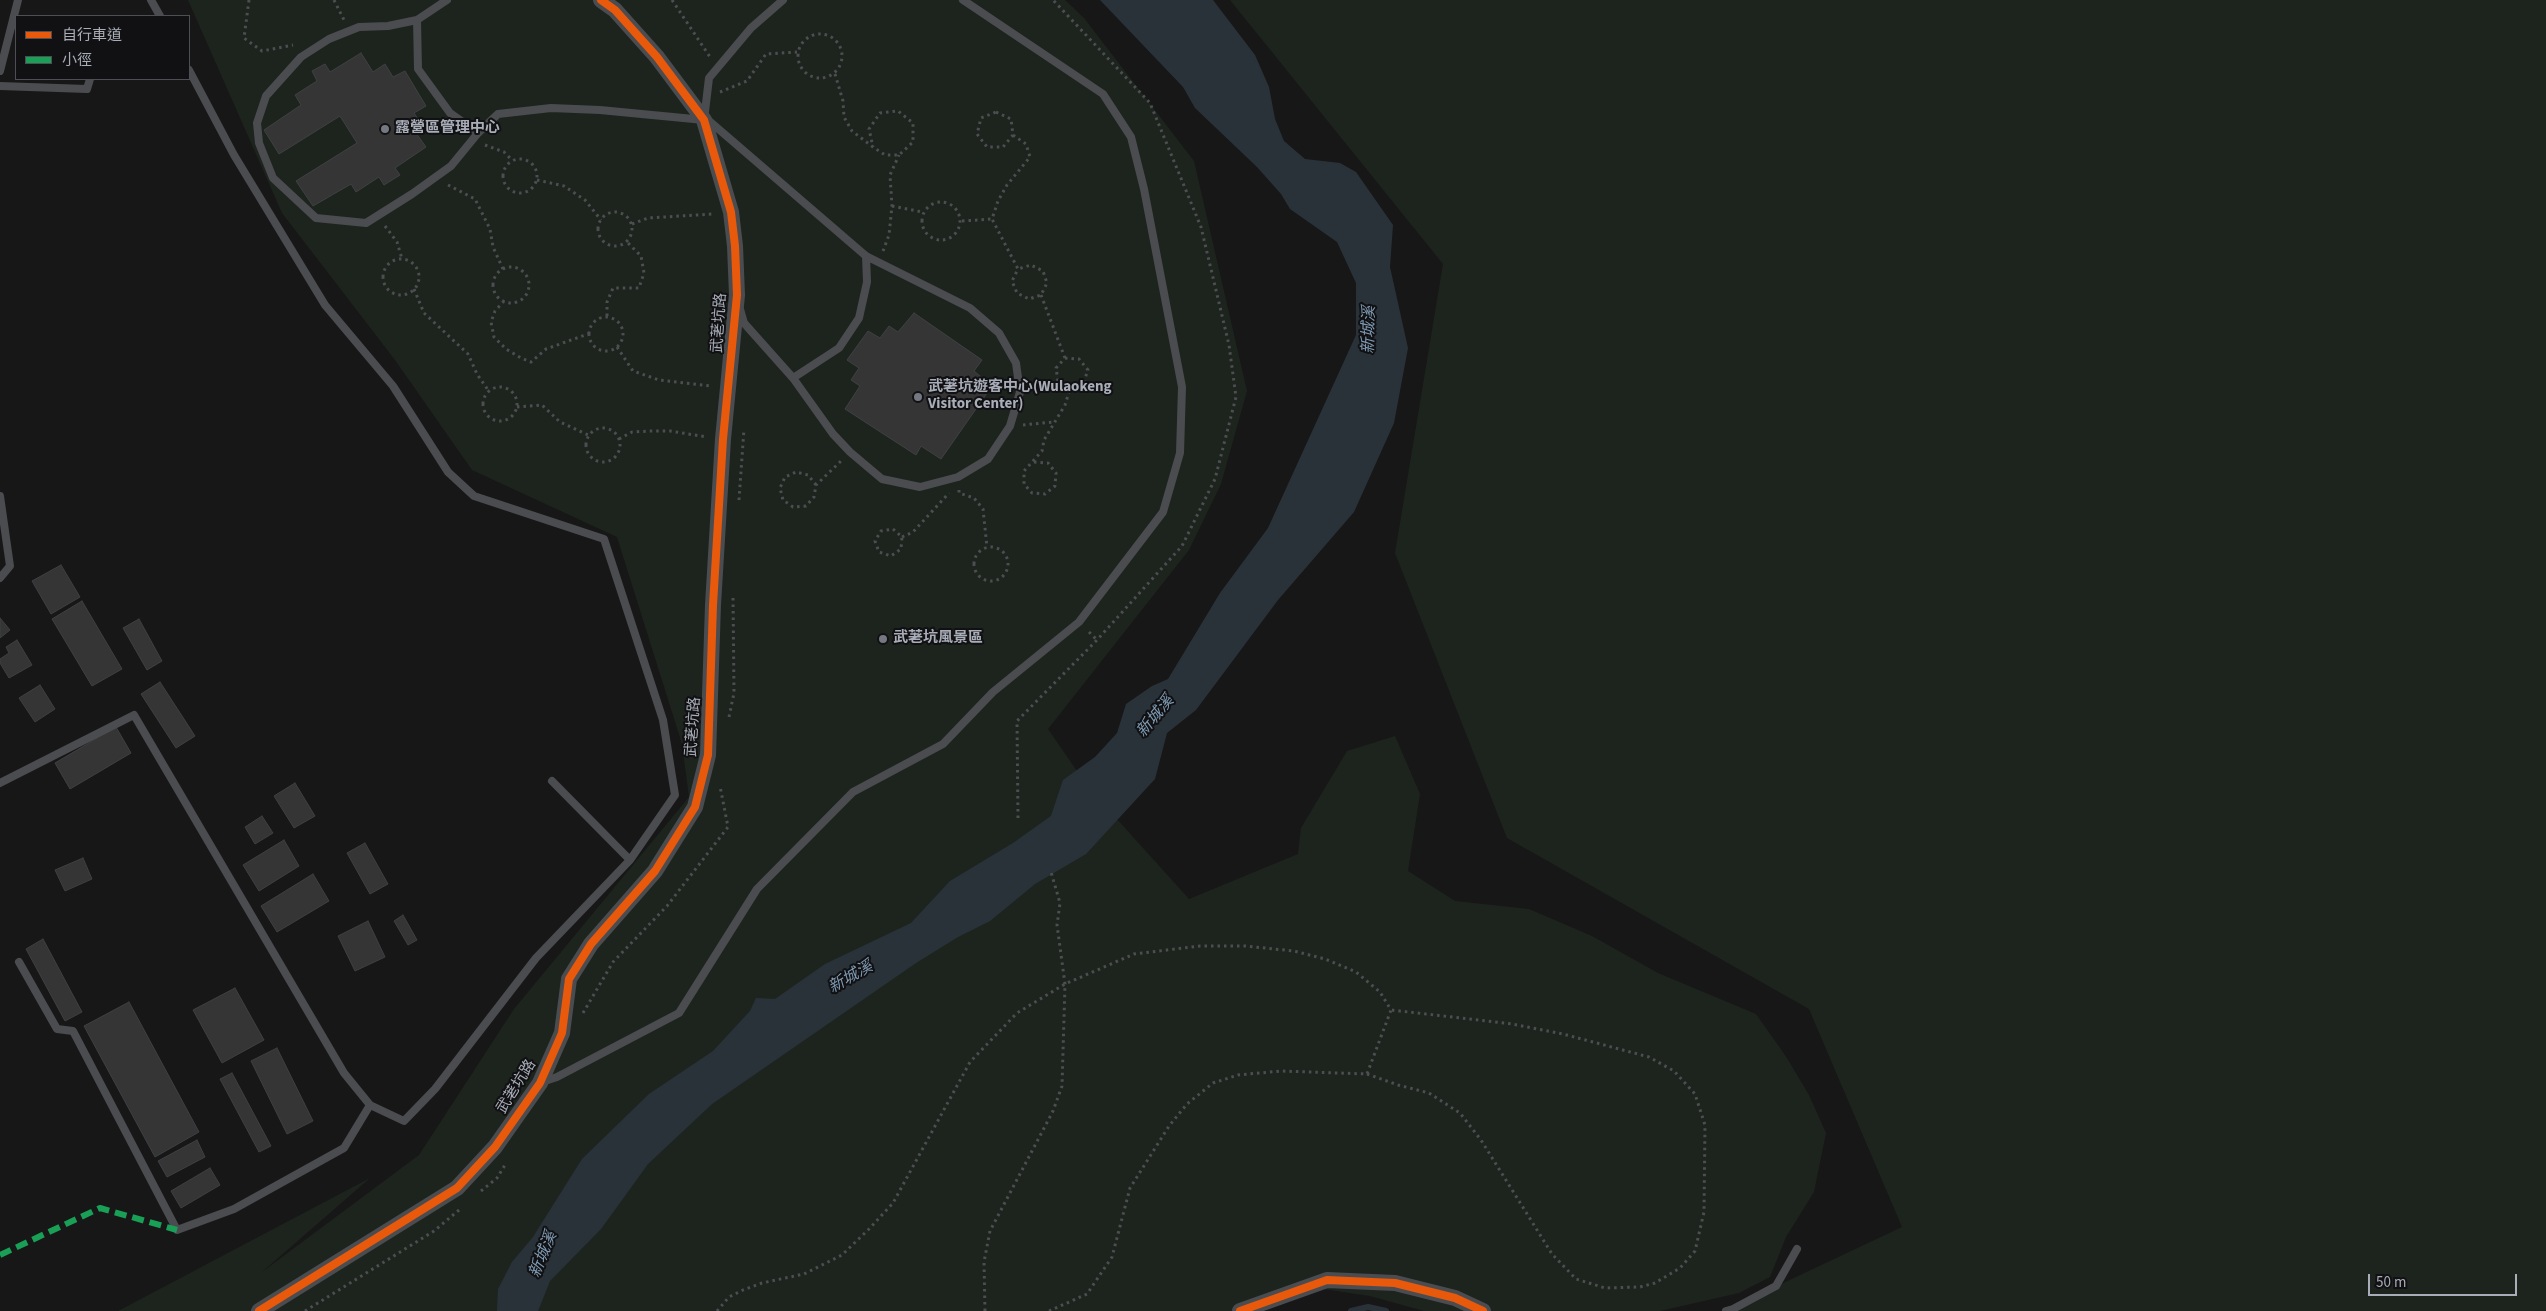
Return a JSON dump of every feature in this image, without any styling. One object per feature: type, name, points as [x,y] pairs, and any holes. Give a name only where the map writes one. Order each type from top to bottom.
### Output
[{"type":"street","name":"武荖坑路","points":[[259,1311],[457,1188],[495,1147],[540,1083],[562,1033],[568,979],[591,944],[655,872],[695,807],[708,755],[713,605],[723,439],[737,295],[732,212],[704,120],[656,57],[615,10],[601,0]]},
{"type":"street","points":[[1240,1311],[1326,1280],[1396,1283],[1455,1298],[1483,1311]]},
{"type":"lane","points":[[0,71],[18,0]]},
{"type":"lane","points":[[151,0],[159,15]]},
{"type":"lane","points":[[447,0],[417,20],[388,26],[359,27],[329,39],[301,57],[266,96],[257,123],[259,143],[273,178],[316,218],[366,223],[451,166],[478,133],[498,114],[551,108],[600,110],[704,120],[705,118],[866,256],[970,308],[999,333],[1016,363],[1020,392],[1010,426],[988,459],[958,477],[920,487],[882,479],[850,452],[833,434],[794,378],[744,323],[737,295]]},
{"type":"lane","points":[[704,120],[709,78],[751,28],[783,0]]},
{"type":"lane","points":[[540,1083],[557,1078],[680,1013],[757,889],[853,792],[943,744],[993,692],[1079,622],[1163,512],[1180,453],[1182,387],[1144,189],[1131,137],[1103,94],[962,0]]},
{"type":"lane","points":[[417,20],[418,70],[450,114],[478,133]]},
{"type":"lane","points":[[0,783],[134,715],[344,1073],[370,1105],[404,1121],[435,1089],[536,958],[630,860],[675,795],[663,720],[604,539],[474,496],[448,472],[394,386],[325,305],[234,156],[190,72]]},
{"type":"lane","points":[[0,86],[88,89],[90,80]]},
{"type":"lane","points":[[794,378],[839,348],[859,318],[867,282],[866,256]]},
{"type":"lane","points":[[0,496],[10,566],[0,578]]},
{"type":"lane","points":[[552,780],[630,860]]},
{"type":"lane","points":[[18,962],[57,1029],[73,1030],[177,1230],[234,1209],[344,1148],[370,1105]]},
{"type":"lane","points":[[1726,1311],[1734,1309],[1776,1286],[1797,1249]]},
{"type":"path","points":[[249,0],[244,38],[254,47],[262,51],[296,44],[306,46],[311,51]]},
{"type":"path","points":[[334,0],[349,31]]},
{"type":"path","points":[[672,0],[717,68],[720,100]]},
{"type":"path","points":[[836,74],[818,79],[802,70],[797,52],[806,37],[823,32],[839,41],[844,58],[836,74],[843,101],[844,117],[852,131],[885,156],[899,155]]},
{"type":"path","points":[[719,92],[747,81],[766,54],[797,52]]},
{"type":"path","points":[[873,147],[869,129],[880,114],[898,111],[913,123],[913,142],[899,155],[890,175],[892,206],[889,234],[879,263]]},
{"type":"path","points":[[1013,135],[1003,147],[987,146],[977,134],[981,118],[996,112],[1010,119],[1013,135],[1026,144],[1030,157],[1007,185],[998,201],[992,219],[1018,269]]},
{"type":"path","points":[[478,133],[486,147],[504,152],[512,160]]},
{"type":"path","points":[[512,160],[527,160],[534,165],[537,180],[534,187],[527,192],[520,194],[512,192],[502,180],[506,165],[512,160]]},
{"type":"path","points":[[434,178],[475,199],[490,229],[493,247],[503,269]]},
{"type":"path","points":[[537,180],[564,186],[585,200],[601,220]]},
{"type":"path","points":[[936,200],[954,204],[962,221],[956,234],[944,240],[930,238],[922,226],[922,212],[936,200]]},
{"type":"path","points":[[892,206],[922,212]]},
{"type":"path","points":[[618,212],[629,219],[632,224],[631,237],[628,242],[620,246],[604,243],[599,236],[598,228],[605,215],[618,212]]},
{"type":"path","points":[[632,224],[648,218],[732,212]]},
{"type":"path","points":[[380,214],[388,233],[397,242],[402,259]]},
{"type":"path","points":[[962,221],[992,219]]},
{"type":"path","points":[[607,316],[607,302],[613,288],[639,288],[644,273],[641,256],[628,242]]},
{"type":"path","points":[[402,259],[410,261],[416,267],[418,282],[414,289],[407,293],[399,294],[392,292],[383,280],[384,272],[388,265],[394,260],[402,259]]},
{"type":"path","points":[[1031,265],[1043,271],[1047,283],[1041,295],[1029,299],[1017,293],[1012,281],[1018,269],[1031,265]]},
{"type":"path","points":[[503,269],[518,269],[524,274],[528,288],[525,296],[519,301],[511,303],[504,301],[493,289],[493,281],[503,269]]},
{"type":"path","points":[[414,289],[424,313],[468,354],[477,374],[488,390]]},
{"type":"path","points":[[1041,295],[1065,358]]},
{"type":"path","points":[[504,301],[495,311],[491,322],[494,337],[506,349],[531,362],[546,349],[588,334],[594,321],[607,316],[618,321],[623,331],[623,337],[617,347],[610,351],[595,348],[588,334]]},
{"type":"path","points":[[617,347],[633,371],[659,380],[728,388]]},
{"type":"path","points":[[1065,358],[1080,358],[1088,370],[1083,384],[1070,389],[1058,381],[1056,368],[1065,358]]},
{"type":"path","points":[[517,408],[516,398],[512,391],[505,387],[496,386],[488,390],[483,397],[484,413],[490,419],[507,420],[517,408],[542,404],[560,422],[588,435]]},
{"type":"path","points":[[1034,462],[1048,463],[1056,473],[1055,486],[1045,494],[1032,494],[1024,484],[1024,471],[1042,452],[1044,440],[1053,422],[1065,406],[1070,389]]},
{"type":"path","points":[[1010,426],[1053,422]]},
{"type":"path","points":[[739,508],[744,453],[744,423]]},
{"type":"path","points":[[605,427],[611,429],[619,439],[620,448],[617,456],[609,461],[601,462],[592,459],[587,452],[585,444],[588,435],[598,428],[605,427]]},
{"type":"path","points":[[619,439],[632,432],[670,431],[723,439]]},
{"type":"path","points":[[816,485],[808,475],[796,472],[785,477],[780,488],[784,500],[794,507],[806,506],[814,497],[816,485],[850,452]]},
{"type":"path","points":[[902,537],[913,532],[929,516],[951,491],[958,477]]},
{"type":"path","points":[[958,477],[960,493],[974,498],[983,509],[987,547]]},
{"type":"path","points":[[893,528],[902,537],[901,549],[891,556],[879,552],[875,541],[881,530],[893,528]]},
{"type":"path","points":[[987,547],[999,549],[1007,558],[1008,570],[1000,579],[988,581],[978,576],[973,565],[977,553],[987,547]]},
{"type":"path","points":[[728,720],[734,693],[733,593]]},
{"type":"path","points":[[1018,818],[1017,721],[1097,640]]},
{"type":"path","points":[[580,1021],[613,962],[667,906],[728,828],[720,784]]},
{"type":"path","points":[[985,1311],[984,1262],[990,1231],[1053,1111],[1062,1086],[1065,984],[1057,925],[1060,903],[1051,872]]},
{"type":"path","points":[[717,1311],[729,1297],[743,1290],[762,1283],[804,1274],[842,1255],[893,1203],[970,1062],[1017,1013],[1065,984],[1134,954],[1200,946],[1245,946],[1294,951],[1325,959],[1356,972],[1380,992],[1391,1010]]},
{"type":"path","points":[[1367,1074],[1391,1010]]},
{"type":"path","points":[[1049,1311],[1087,1294],[1112,1257],[1130,1188],[1169,1126],[1187,1104],[1213,1083],[1238,1075],[1281,1071],[1367,1074],[1429,1093],[1460,1113],[1481,1140],[1552,1254],[1576,1279],[1605,1288],[1655,1283],[1680,1268],[1695,1251],[1704,1212],[1705,1125],[1695,1094],[1674,1071],[1648,1057],[1563,1034],[1512,1024],[1478,1022],[1445,1015],[1391,1010]]},
{"type":"path","points":[[476,1196],[497,1178],[507,1163]]},
{"type":"path","points":[[306,1311],[434,1231],[462,1207]]},
{"type":"shaded area","name":"武荖坑風景區","points":[[188,0],[1065,0],[1084,18],[1194,161],[1247,391],[1221,484],[1189,550],[1048,729],[1088,787],[1189,899],[1298,854],[1301,828],[1347,751],[1395,736],[1420,794],[1408,871],[1455,901],[1529,909],[1592,936],[1658,973],[1756,1014],[1787,1058],[1809,1095],[1826,1133],[1814,1192],[1786,1237],[1770,1277],[1739,1293],[1660,1311],[1424,1311],[1370,1296],[1323,1289],[1257,1311],[118,1311],[370,1178],[262,1272],[419,1155],[514,1009],[689,797],[682,744],[617,537],[472,470],[395,360],[282,213]]},
{"type":"shaded area","points":[[1230,0],[2546,0],[2546,1311],[1724,1311],[1902,1227],[1809,1009],[1507,838],[1395,553],[1443,264]]},
{"type":"water","name":"新城溪","points":[[1100,0],[1213,0],[1255,55],[1269,87],[1275,119],[1284,141],[1305,159],[1340,163],[1356,172],[1393,225],[1390,267],[1408,348],[1394,423],[1354,512],[1278,600],[1196,710],[1167,733],[1155,779],[1086,854],[1035,884],[990,921],[958,937],[916,963],[712,1104],[648,1164],[601,1229],[550,1281],[538,1311],[497,1311],[498,1289],[512,1262],[533,1237],[582,1159],[649,1094],[713,1051],[750,1011],[756,998],[775,999],[825,964],[911,923],[950,881],[1013,843],[1051,816],[1063,780],[1095,757],[1117,733],[1126,704],[1152,686],[1168,679],[1220,593],[1268,528],[1356,335],[1356,283],[1337,242],[1290,209],[1281,194],[1257,167],[1195,108],[1183,87]]},
{"type":"building","name":"露營區管理中心","points":[[361,53],[373,72],[385,64],[393,77],[405,71],[426,106],[414,113],[424,128],[416,133],[426,147],[395,168],[400,175],[384,185],[379,177],[356,192],[351,184],[313,206],[296,181],[357,143],[340,116],[279,154],[264,130],[301,105],[295,95],[317,81],[312,71],[325,64],[330,72]]},
{"type":"building","name":"武荖坑遊客中心(Wulaokeng Visitor Center)","points":[[914,313],[982,360],[974,371],[992,386],[941,459],[921,446],[916,455],[845,409],[860,386],[851,380],[859,368],[847,360],[868,331],[880,338],[889,326],[898,332]]},
{"type":"building","points":[[61,565],[80,597],[51,614],[32,581]]},
{"type":"building","points":[[82,601],[122,669],[92,686],[52,619]]},
{"type":"building","points":[[0,618],[10,630],[0,638]]},
{"type":"building","points":[[139,619],[162,661],[147,670],[123,628]]},
{"type":"building","points":[[17,640],[32,665],[9,678],[0,663],[0,659],[9,653],[6,647]]},
{"type":"building","points":[[160,682],[195,736],[176,748],[141,694]]},
{"type":"building","points":[[40,685],[55,709],[35,722],[19,698]]},
{"type":"building","points":[[116,727],[131,753],[70,789],[55,763]]},
{"type":"building","points":[[295,783],[315,816],[294,828],[274,796]]},
{"type":"building","points":[[262,816],[273,833],[255,844],[245,827]]},
{"type":"building","points":[[284,840],[299,866],[259,891],[243,865]]},
{"type":"building","points":[[365,843],[388,884],[370,894],[347,853]]},
{"type":"building","points":[[83,858],[92,879],[65,891],[55,870]]},
{"type":"building","points":[[313,874],[329,901],[277,932],[261,906]]},
{"type":"building","points":[[403,915],[417,940],[408,945],[394,921]]},
{"type":"building","points":[[368,921],[385,957],[355,971],[338,936]]},
{"type":"building","points":[[43,939],[82,1012],[65,1021],[26,949]]},
{"type":"building","points":[[235,988],[264,1040],[222,1063],[193,1010]]},
{"type":"building","points":[[129,1002],[199,1132],[155,1157],[84,1026]]},
{"type":"building","points":[[277,1048],[313,1121],[287,1134],[251,1061]]},
{"type":"building","points":[[232,1073],[271,1146],[259,1152],[220,1079]]},
{"type":"building","points":[[197,1140],[205,1157],[167,1177],[158,1161]]},
{"type":"building","points":[[210,1168],[220,1185],[181,1208],[171,1191]]},
{"type":"waterway","points":[[1351,1311],[1368,1307],[1386,1311]]},
{"type":"marked path","points":[[0,1255],[100,1208],[177,1230]]},
{"type":"cycle path","points":[[259,1311],[457,1188],[495,1147],[540,1083],[562,1033],[569,979],[591,944],[655,871],[695,807],[708,755],[713,605],[723,439],[737,295],[735,246],[731,212],[704,120],[657,57],[615,10],[601,0]]},
{"type":"cycle path","points":[[1240,1311],[1327,1280],[1395,1283],[1455,1298],[1483,1311]]},
{"type":"place","name":"露營區管理中心","points":[[385,129]]},
{"type":"place","name":"武荖坑遊客中心(Wulaokeng Visitor Center)","points":[[918,397]]},
{"type":"place","name":"武荖坑風景區","points":[[883,639]]}]
